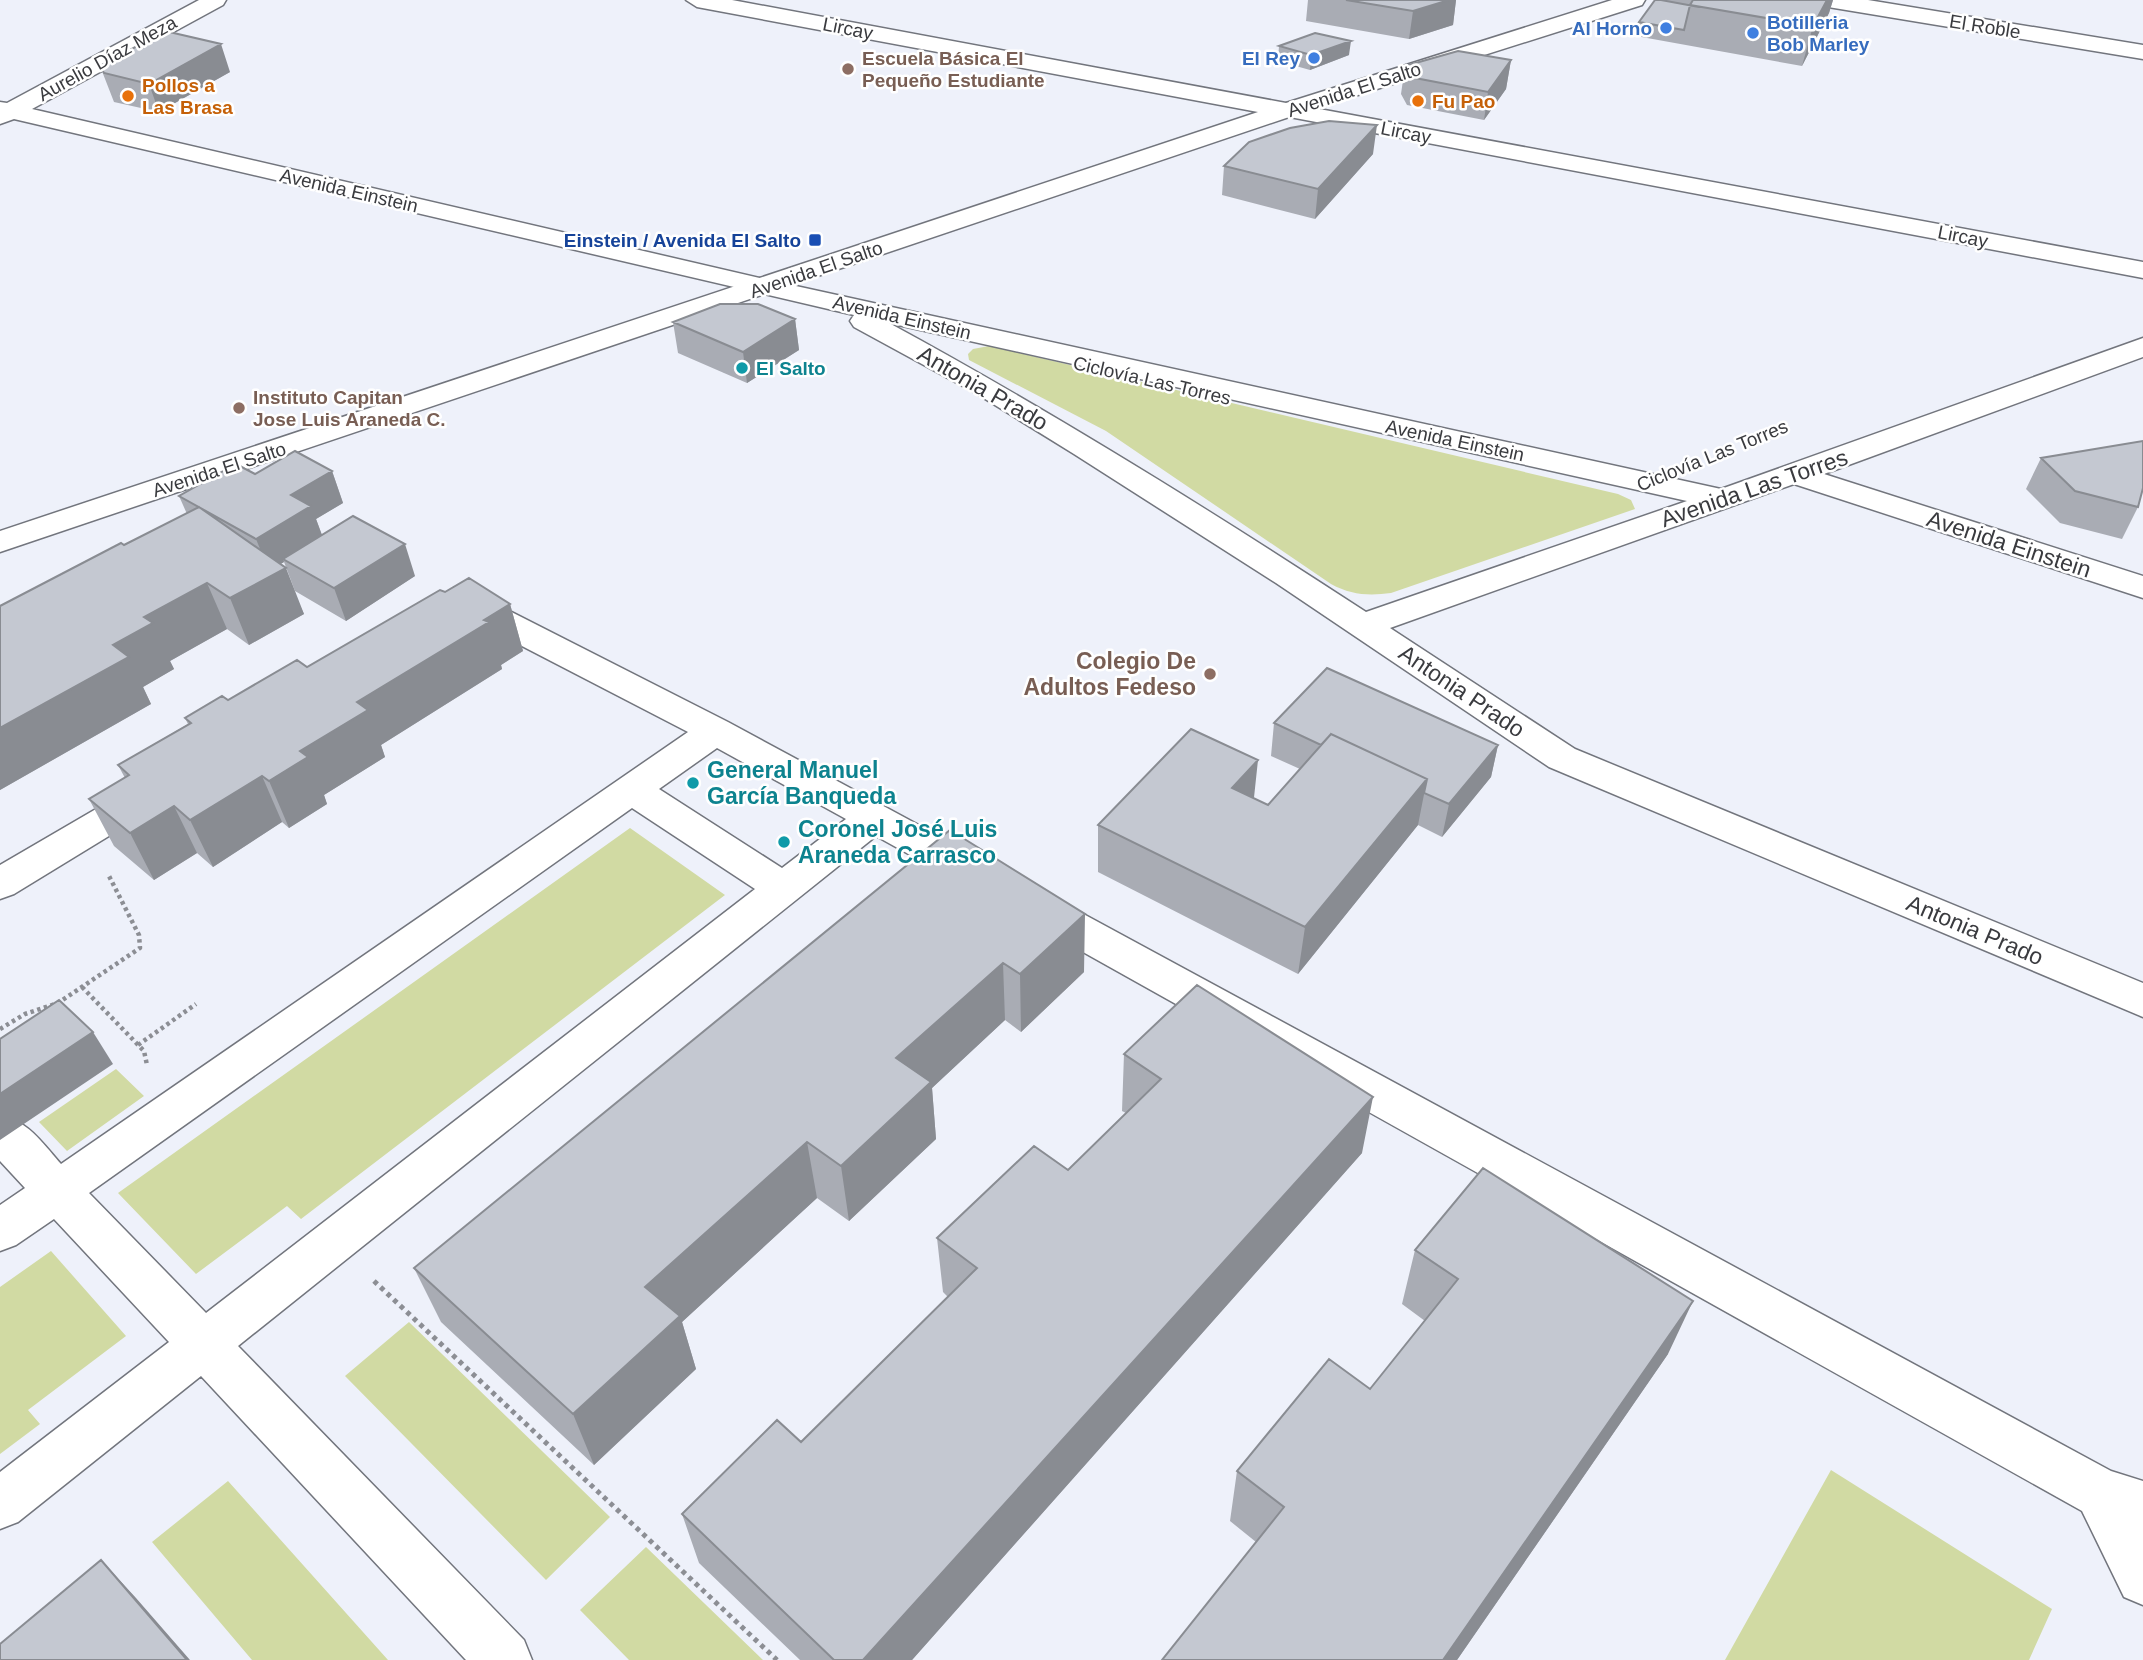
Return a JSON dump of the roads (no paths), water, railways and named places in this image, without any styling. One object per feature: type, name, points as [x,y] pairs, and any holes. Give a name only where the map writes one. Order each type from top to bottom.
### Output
[{"type":"street","name":"Aurelio Díaz Meza","points":[[3,113],[215,0]]},
{"type":"street","name":"Lircay","points":[[697,0],[2143,270]]},
{"type":"street","name":"Avenida El Salto","points":[[0,542],[1287,110],[1634,0]]},
{"type":"street","name":"El Roble","points":[[1828,0],[2143,51]]},
{"type":"street","name":"Avenida Einstein","points":[[3,113],[764,287],[1723,499]]},
{"type":"street","name":"Lircay","points":[[2114,264],[2143,281]]},
{"type":"street","name":"Antonia Prado","points":[[824,300],[987,388],[1363,625],[1562,758],[2143,1001]]},
{"type":"street","name":"Avenida Las Torres","points":[[1363,625],[1794,474],[2143,347]]},
{"type":"street","name":"Avenida Einstein","points":[[1794,474],[2143,587]]},
{"type":"street","points":[[442,618],[466,603],[715,730],[872,819],[2122,1499],[2143,1578]]},
{"type":"street","points":[[0,1231],[715,730]]},
{"type":"street","points":[[0,884],[170,782]]},
{"type":"street","points":[[632,789],[782,888]]},
{"type":"street","points":[[0,1504],[872,819]]},
{"type":"street","points":[[6,1137],[504,1660]]},
{"type":"place","name":"Al Horno","points":[[1666,28]]},
{"type":"place","name":"Botilleria Bob Marley","points":[[1753,33]]},
{"type":"place","name":"El Rey","points":[[1314,58]]},
{"type":"place","name":"Escuela Básica El Pequeño Estudiante","points":[[848,69]]},
{"type":"place","name":"Pollos a Las Brasa","points":[[128,96]]},
{"type":"place","name":"Fu Pao","points":[[1418,101]]},
{"type":"place","name":"Einstein / Avenida El Salto","points":[[815,240]]},
{"type":"place","name":"El Salto","points":[[742,368]]},
{"type":"place","name":"Instituto Capitan Jose Luis Araneda C.","points":[[239,408]]},
{"type":"place","name":"Colegio De Adultos Fedeso","points":[[1210,674]]},
{"type":"place","name":"General Manuel García Banqueda","points":[[693,783]]},
{"type":"place","name":"Coronel José Luis Araneda Carrasco","points":[[784,842]]}]
